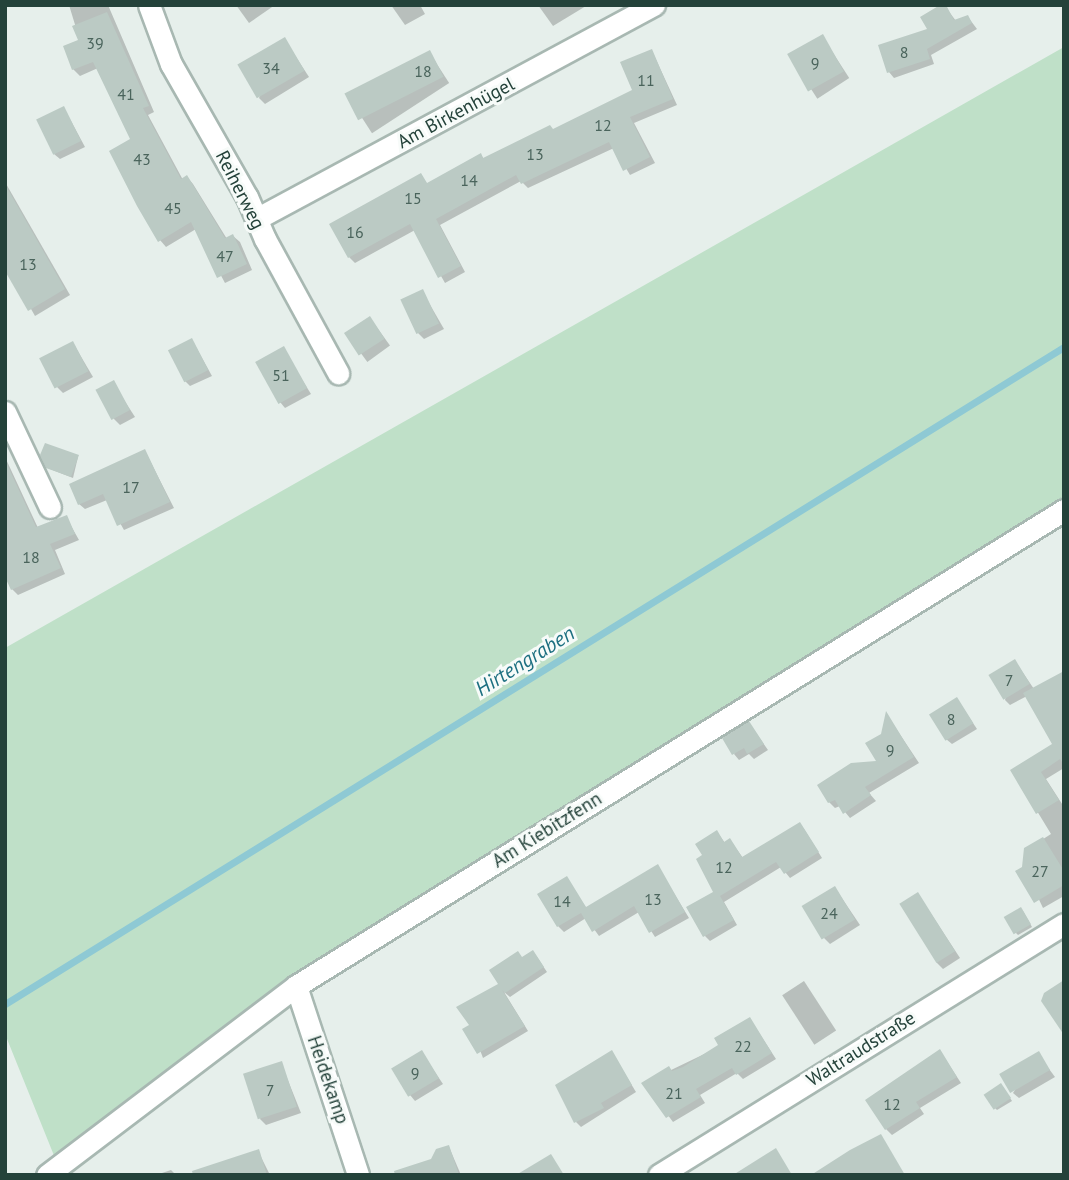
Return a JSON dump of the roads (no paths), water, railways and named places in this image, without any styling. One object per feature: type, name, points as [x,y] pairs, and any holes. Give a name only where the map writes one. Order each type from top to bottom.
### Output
[{"type":"street","name":"Reiherweg","points":[[149,5],[171,64],[338,373]]},
{"type":"street","name":"Am Birkenhügel","points":[[256,219],[654,5]]},
{"type":"street","points":[[5,412],[50,507]]},
{"type":"street","name":"Am Kiebitzfenn","points":[[47,1175],[296,986],[1064,510]]},
{"type":"street","name":"Waltraudstraße","points":[[659,1175],[1064,924]]},
{"type":"street","name":"Heidekamp","points":[[296,986],[358,1175]]},
{"type":"waterway","name":"Hirtengraben","points":[[5,1004],[1064,347]]}]
